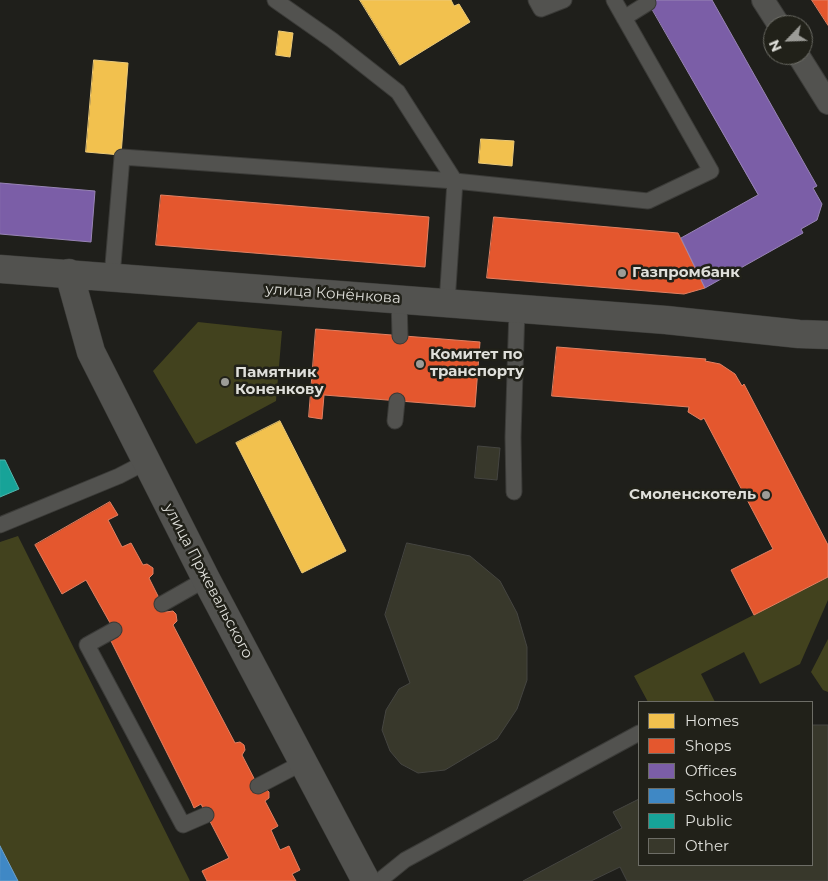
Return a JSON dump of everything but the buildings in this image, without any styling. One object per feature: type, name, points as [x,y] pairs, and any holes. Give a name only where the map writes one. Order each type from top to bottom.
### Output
[{"type":"street","points":[[763,0],[773,15]]},
{"type":"street","points":[[804,65],[828,103]]},
{"type":"street","name":"улица Конёнкова","points":[[0,269],[666,320],[799,334],[828,334]]},
{"type":"street","name":"улица Пржевальского","points":[[69,274],[91,352],[206,579],[366,881]]},
{"type":"lane","points":[[275,0],[332,40],[398,92],[456,181],[447,303]]},
{"type":"lane","points":[[536,0],[541,9],[564,0]]},
{"type":"lane","points":[[112,277],[122,157],[456,181],[648,201],[711,171],[614,0]]},
{"type":"lane","points":[[624,18],[648,3]]},
{"type":"lane","points":[[399,299],[400,336]]},
{"type":"lane","points":[[514,492],[513,437],[517,308]]},
{"type":"lane","points":[[395,421],[397,401]]},
{"type":"lane","points":[[0,525],[119,476],[146,462]]},
{"type":"lane","points":[[162,604],[206,579]]},
{"type":"lane","points":[[114,630],[87,645],[183,826],[206,814]]},
{"type":"lane","points":[[379,881],[405,860],[638,735]]},
{"type":"lane","points":[[258,786],[304,762]]},
{"type":"shaded area","points":[[198,322],[282,331],[276,401],[196,444],[153,371]]},
{"type":"shaded area","points":[[18,536],[190,881],[18,881],[0,846],[0,542]]},
{"type":"shaded area","points":[[828,577],[828,600],[800,664],[760,684],[744,652],[701,674],[714,701],[647,701],[634,676]]},
{"type":"shaded area","points":[[828,639],[828,692],[823,690],[811,672]]},
{"type":"place","name":"Газпромбанк","points":[[622,273]]},
{"type":"place","name":"Комитет по транспорту","points":[[420,364]]},
{"type":"place","name":"Памятник Коненкову","points":[[225,382]]},
{"type":"place","name":"Смоленскотель","points":[[766,495]]}]
